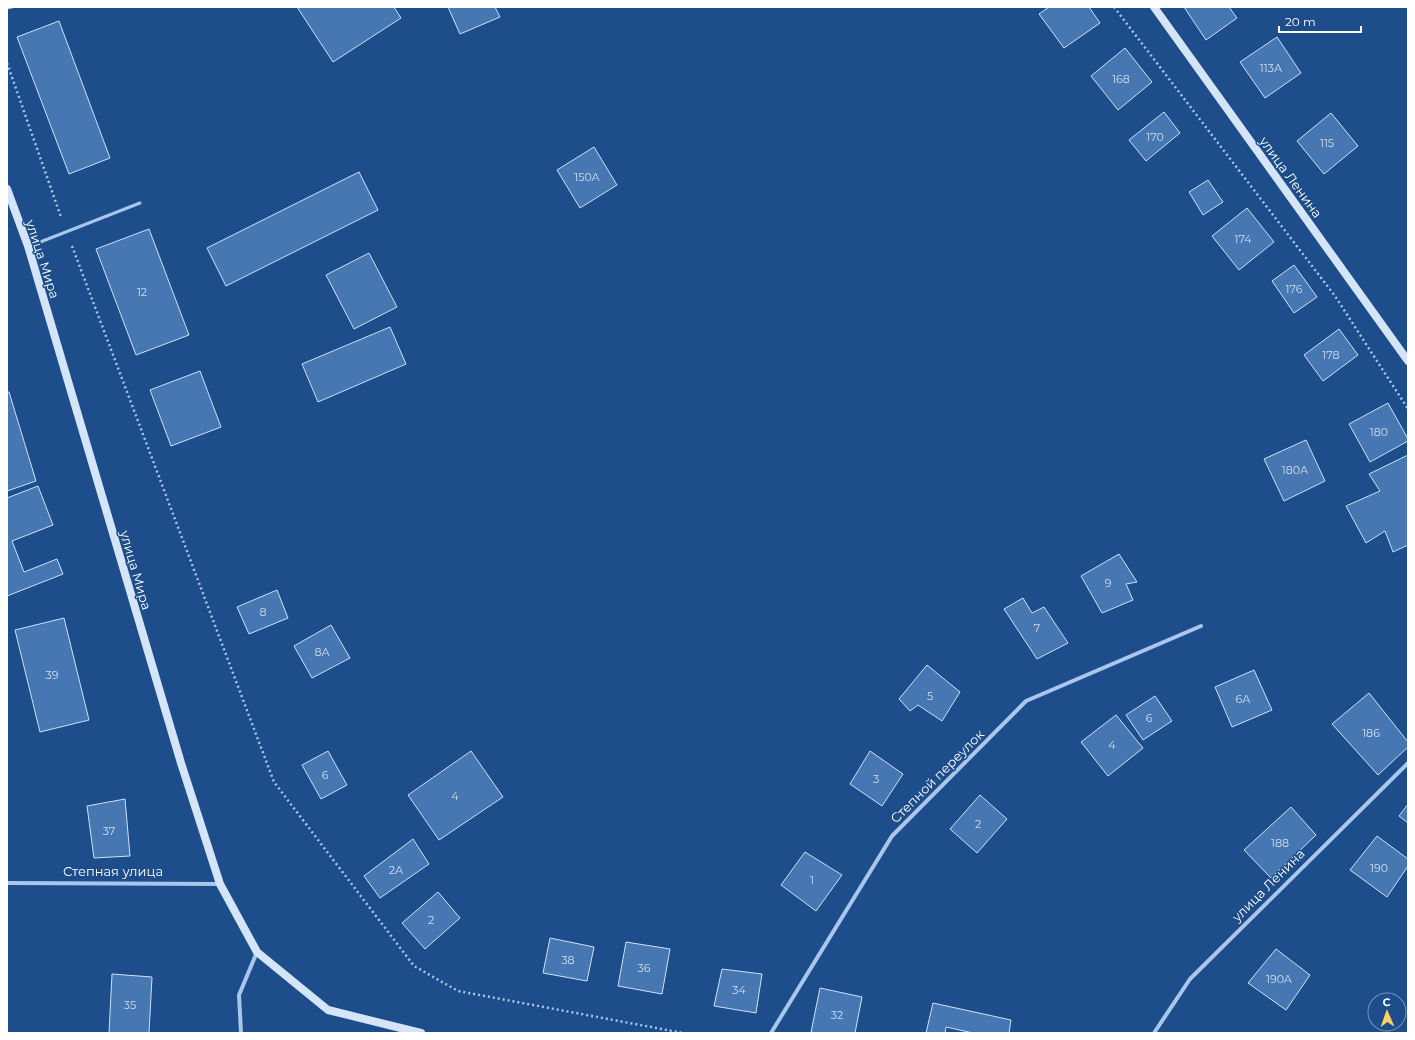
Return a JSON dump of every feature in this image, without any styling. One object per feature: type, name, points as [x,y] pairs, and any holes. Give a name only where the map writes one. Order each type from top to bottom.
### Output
[{"type":"main road","name":"улица Ленина","points":[[1154,7],[1408,361]]},
{"type":"main road","name":"улица Мира","points":[[7,189],[28,246],[181,763],[220,884],[257,952],[328,1010],[421,1033]]},
{"type":"street","name":"Степной переулок","points":[[771,1033],[892,836],[1026,701],[1200,626]]},
{"type":"street","name":"улица Ленина","points":[[1154,1033],[1190,979],[1408,763]]},
{"type":"street","name":"Степная улица","points":[[7,883],[220,884]]},
{"type":"street","points":[[241,1033],[239,996],[257,952]]},
{"type":"lane","points":[[7,8],[12,7]]},
{"type":"lane","points":[[28,246],[140,203]]},
{"type":"path","points":[[1114,7],[1335,296],[1408,410]]},
{"type":"path","points":[[7,63],[66,232],[274,782],[414,966],[458,992],[683,1033]]},
{"type":"building","points":[[297,7],[394,7],[401,18],[333,62]]},
{"type":"building","points":[[448,7],[495,7],[500,17],[460,34]]},
{"type":"building","points":[[1049,7],[1089,7],[1100,23],[1064,48],[1039,14]]},
{"type":"building","points":[[1184,7],[1229,7],[1237,18],[1206,40]]},
{"type":"building","points":[[59,21],[110,158],[69,174],[17,37]]},
{"type":"building","points":[[1277,37],[1301,73],[1265,98],[1240,62]]},
{"type":"building","points":[[1125,48],[1152,82],[1118,110],[1091,76]]},
{"type":"building","points":[[1164,112],[1180,133],[1146,161],[1129,140]]},
{"type":"building","points":[[1331,113],[1358,146],[1324,174],[1297,141]]},
{"type":"building","points":[[594,147],[617,185],[580,208],[557,170]]},
{"type":"building","points":[[359,172],[378,210],[226,286],[207,248]]},
{"type":"building","points":[[1208,180],[1223,202],[1203,215],[1189,192]]},
{"type":"building","points":[[1247,208],[1274,242],[1239,270],[1212,236]]},
{"type":"building","points":[[149,229],[189,335],[136,355],[96,249]]},
{"type":"building","points":[[369,253],[397,307],[354,329],[326,275]]},
{"type":"building","points":[[1294,265],[1317,297],[1294,313],[1272,281]]},
{"type":"building","points":[[390,327],[406,364],[318,402],[302,364]]},
{"type":"building","points":[[1339,329],[1358,355],[1323,381],[1304,355]]},
{"type":"building","points":[[200,371],[221,427],[171,446],[150,390]]},
{"type":"building","points":[[7,392],[9,392],[36,481],[7,491]]},
{"type":"building","points":[[1388,403],[1408,441],[1370,462],[1349,424]]},
{"type":"building","points":[[1306,440],[1325,481],[1284,501],[1264,459]]},
{"type":"building","points":[[1408,455],[1408,545],[1393,552],[1385,531],[1366,543],[1346,506],[1380,491],[1369,474]]},
{"type":"building","points":[[38,486],[53,525],[12,541],[24,572],[57,559],[63,574],[7,596],[7,498]]},
{"type":"building","points":[[1119,554],[1137,582],[1126,584],[1133,600],[1102,613],[1081,576]]},
{"type":"building","points":[[277,590],[288,618],[249,634],[237,607]]},
{"type":"building","points":[[1023,598],[1032,613],[1044,607],[1068,643],[1037,659],[1004,609]]},
{"type":"building","points":[[64,618],[89,720],[40,732],[15,630]]},
{"type":"building","points":[[331,625],[350,658],[312,678],[294,646]]},
{"type":"building","points":[[927,665],[960,692],[942,721],[918,705],[910,711],[899,699]]},
{"type":"building","points":[[1254,670],[1272,710],[1232,727],[1215,687]]},
{"type":"building","points":[[1369,693],[1408,742],[1408,747],[1378,775],[1332,724]]},
{"type":"building","points":[[1155,696],[1172,721],[1143,740],[1126,715]]},
{"type":"building","points":[[1116,715],[1143,748],[1108,776],[1081,742]]},
{"type":"building","points":[[328,751],[347,785],[321,799],[302,765]]},
{"type":"building","points":[[471,751],[503,797],[439,840],[408,795]]},
{"type":"building","points":[[870,751],[903,774],[882,806],[850,784]]},
{"type":"building","points":[[980,795],[1007,819],[977,853],[950,829]]},
{"type":"building","points":[[125,799],[130,856],[94,858],[87,806]]},
{"type":"building","points":[[1408,804],[1408,823],[1399,816]]},
{"type":"building","points":[[1291,807],[1316,835],[1271,878],[1244,850]]},
{"type":"building","points":[[1377,836],[1408,859],[1408,866],[1387,897],[1350,870]]},
{"type":"building","points":[[413,839],[429,864],[380,898],[364,876]]},
{"type":"building","points":[[805,852],[842,875],[816,911],[781,885]]},
{"type":"building","points":[[438,892],[460,918],[425,949],[402,923]]},
{"type":"building","points":[[550,938],[594,947],[587,981],[543,973]]},
{"type":"building","points":[[626,942],[670,949],[662,994],[618,986]]},
{"type":"building","points":[[1276,949],[1310,975],[1286,1010],[1248,983]]},
{"type":"building","points":[[722,969],[762,974],[756,1013],[714,1006]]},
{"type":"building","points":[[112,974],[152,977],[149,1033],[109,1033]]},
{"type":"building","points":[[820,988],[862,997],[855,1033],[811,1032]]},
{"type":"building","points":[[933,1003],[1011,1020],[1009,1033],[973,1033],[946,1027],[945,1033],[926,1033]]}]
